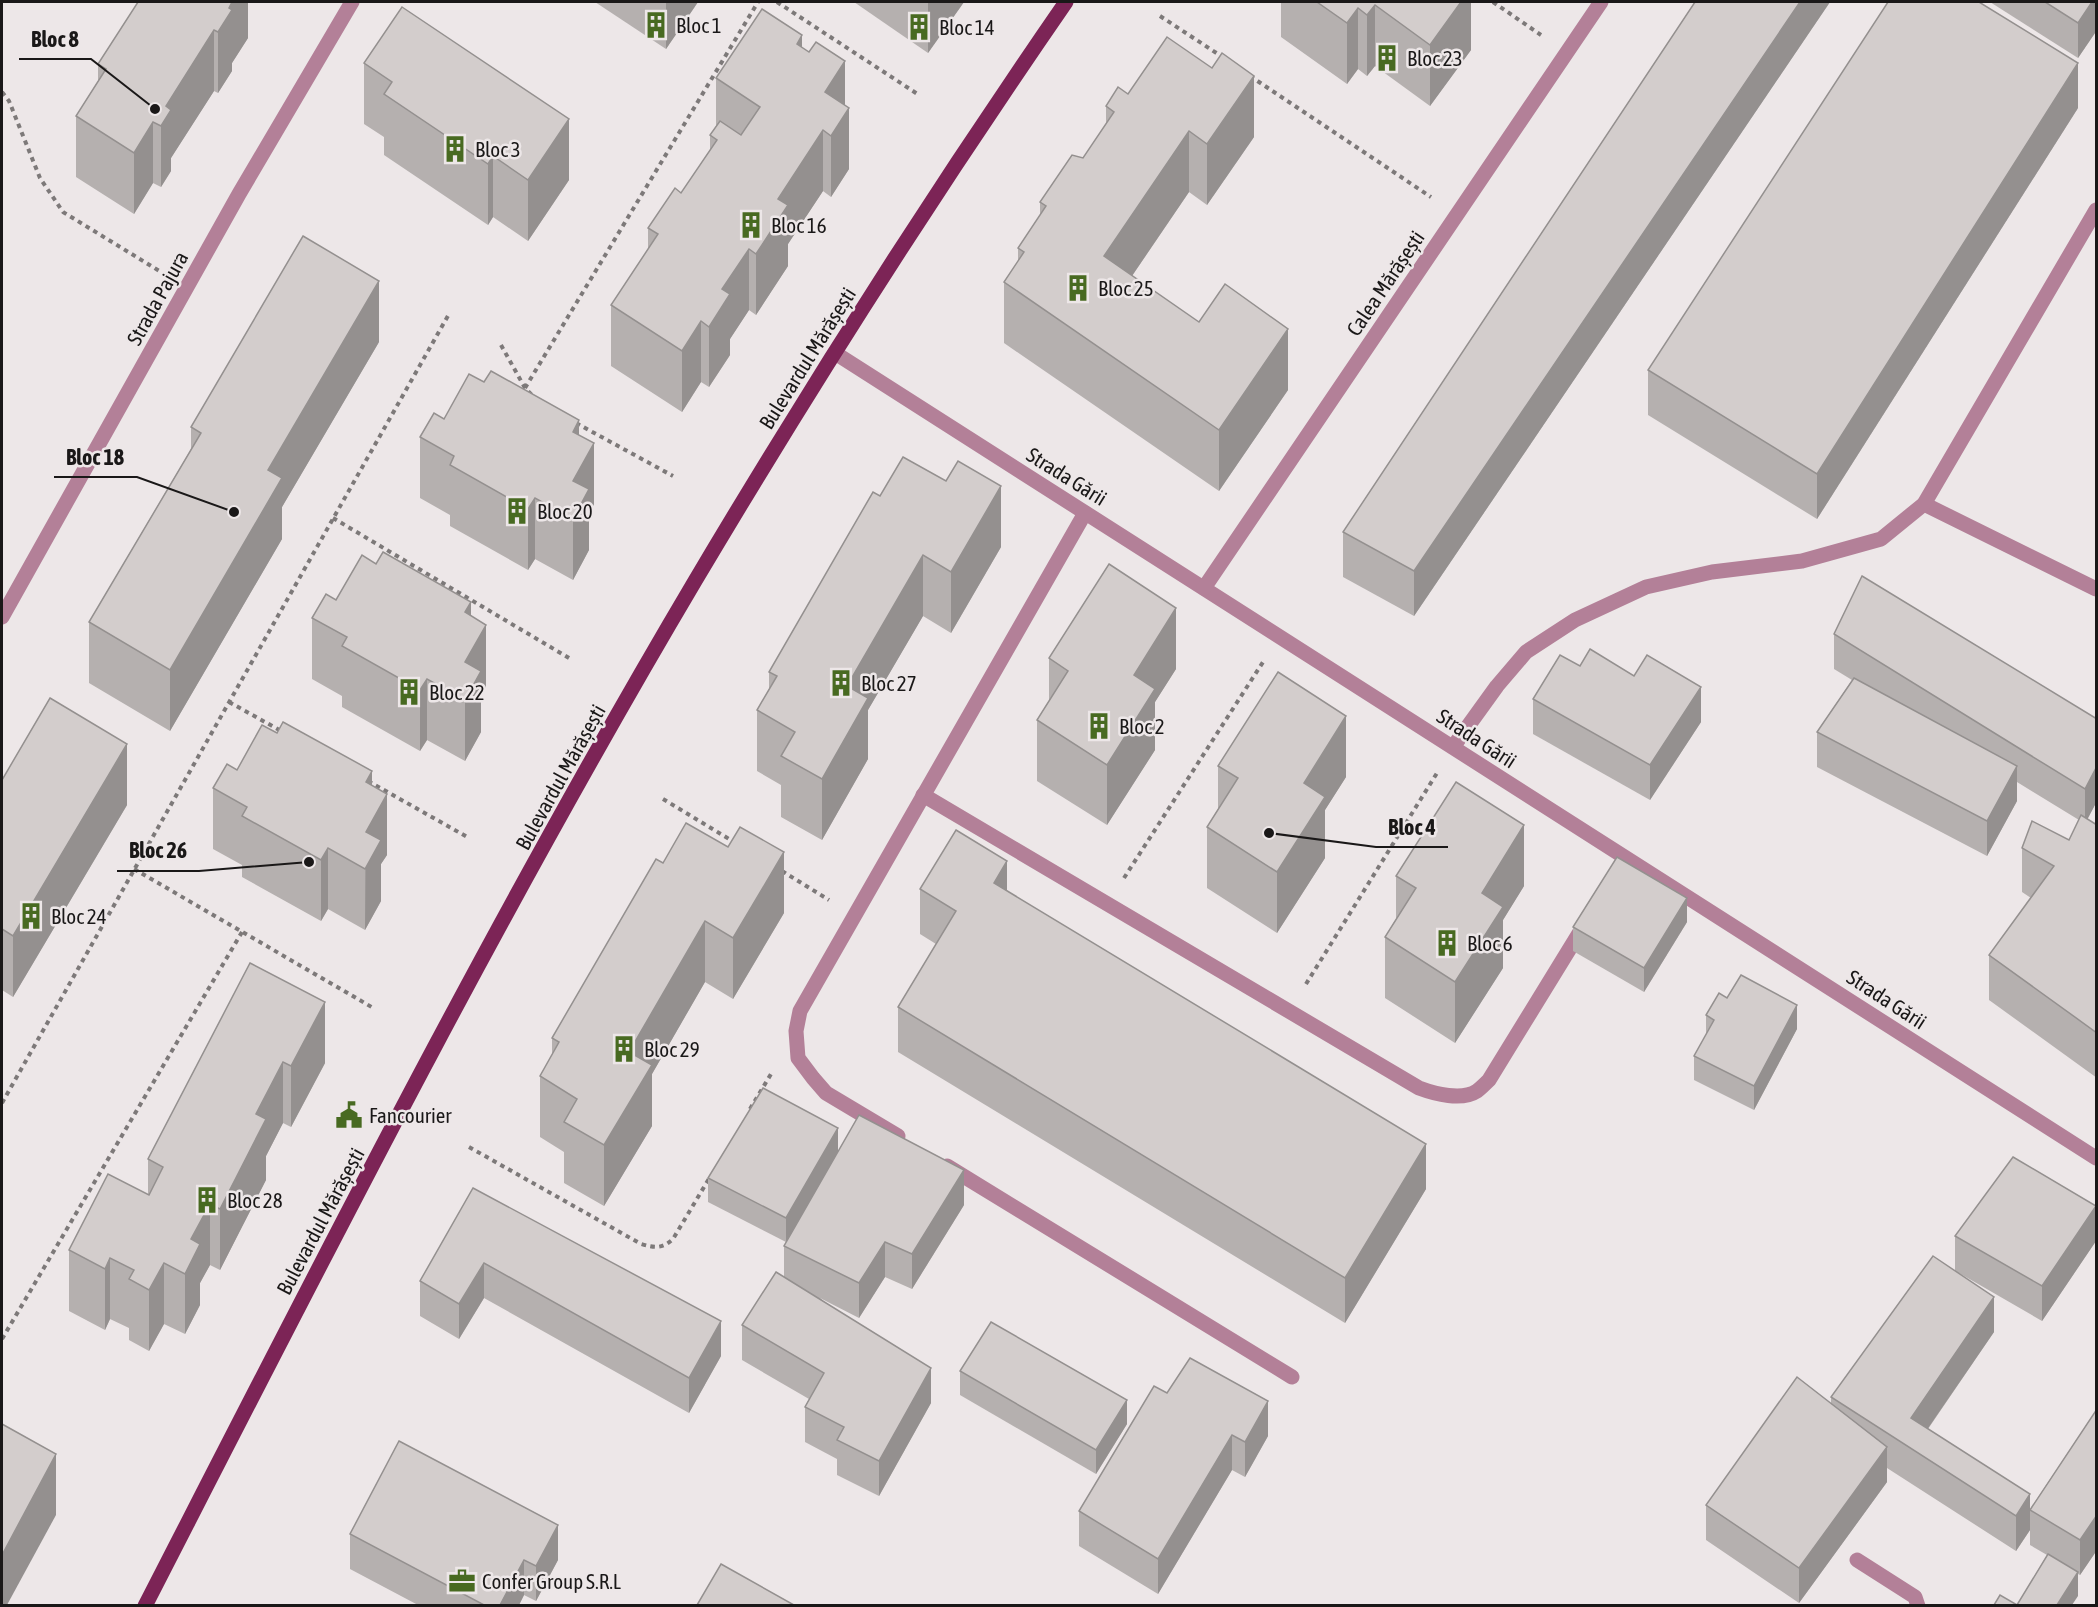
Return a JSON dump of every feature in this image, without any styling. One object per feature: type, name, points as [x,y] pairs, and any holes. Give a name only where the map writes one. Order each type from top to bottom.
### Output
[{"type":"main road","name":"Bulevardul Mărășești","points":[[145,1605],[347,1212],[521,889],[694,582],[835,353],[1019,69],[1066,2]]},
{"type":"street","name":"Strada Pajura","points":[[2,617],[187,288],[352,2]]},
{"type":"street","name":"Calea Mărășești","points":[[1204,588],[1601,2]]},
{"type":"street","points":[[1453,747],[1497,686],[1526,652],[1575,620],[1646,587],[1712,572],[1802,561],[1881,539],[1924,504],[2097,210]]},
{"type":"street","name":"Strada Gării","points":[[835,353],[1453,747],[1622,862],[2097,1158]]},
{"type":"street","points":[[1924,504],[2097,589]]},
{"type":"street","points":[[907,1142],[826,1093],[813,1078],[798,1058],[796,1031],[800,1011],[1085,513]]},
{"type":"street","points":[[923,795],[1419,1088],[1436,1094],[1459,1095],[1476,1092],[1489,1080],[1589,917]]},
{"type":"street","points":[[938,1161],[1292,1377]]},
{"type":"street","points":[[1857,1560],[1914,1597],[1918,1605]]},
{"type":"path","points":[[525,388],[758,2]]},
{"type":"path","points":[[777,2],[919,95]]},
{"type":"path","points":[[1493,2],[1566,53]]},
{"type":"path","points":[[1160,16],[1229,62]]},
{"type":"path","points":[[1249,75],[1457,213]]},
{"type":"path","points":[[2,92],[9,101],[40,178],[63,212],[187,288]]},
{"type":"path","points":[[2,1103],[449,315]]},
{"type":"path","points":[[501,345],[525,388],[541,403]]},
{"type":"path","points":[[569,419],[673,476]]},
{"type":"path","points":[[333,518],[569,658]]},
{"type":"path","points":[[1108,904],[1280,636]]},
{"type":"path","points":[[229,702],[292,737]]},
{"type":"path","points":[[1289,1011],[1453,747]]},
{"type":"path","points":[[364,779],[469,838]]},
{"type":"path","points":[[663,799],[744,848]]},
{"type":"path","points":[[774,866],[855,915]]},
{"type":"path","points":[[134,869],[375,1009]]},
{"type":"path","points":[[2,1339],[242,932]]},
{"type":"path","points":[[749,1111],[796,1031]]},
{"type":"path","points":[[469,1147],[641,1244],[655,1248],[666,1246],[673,1239],[714,1170]]},
{"type":"building","points":[[138,2],[232,2],[229,8],[232,10],[218,32],[214,30],[166,106],[171,110],[161,126],[153,122],[134,153],[76,116],[106,69],[98,64]]},
{"type":"building","points":[[1317,2],[1461,2],[1430,45],[1375,5],[1367,15],[1358,8],[1347,23]]},
{"type":"building","points":[[1695,2],[1800,2],[1414,571],[1343,532]]},
{"type":"building","points":[[1888,2],[1979,2],[2078,63],[1817,474],[1648,370]]},
{"type":"building","points":[[2045,2],[2092,2],[2078,23]]},
{"type":"building","points":[[402,7],[569,119],[528,180],[493,156],[488,164],[384,94],[392,82],[364,63]]},
{"type":"building","points":[[762,9],[802,35],[797,44],[809,52],[816,42],[845,61],[825,92],[849,108],[831,136],[823,130],[778,199],[788,205],[756,254],[749,249],[722,289],[730,294],[709,327],[701,321],[682,351],[611,305],[658,234],[648,228],[675,188],[681,193],[717,140],[710,135],[720,121],[741,135],[760,107],[716,78]]},
{"type":"building","points":[[1167,37],[1212,68],[1222,53],[1254,76],[1207,144],[1189,131],[1104,256],[1199,322],[1225,284],[1288,329],[1219,430],[1004,282],[1024,252],[1018,248],[1046,206],[1040,202],[1072,155],[1083,158],[1114,112],[1106,106],[1118,87],[1128,94]]},
{"type":"building","points":[[303,236],[379,281],[268,470],[282,478],[170,670],[89,622],[201,433],[191,427]]},
{"type":"building","points":[[491,371],[579,420],[573,432],[594,443],[573,481],[589,489],[573,519],[535,498],[528,509],[450,465],[454,456],[420,437],[434,413],[444,419],[469,374],[484,382]]},
{"type":"building","points":[[903,457],[946,481],[958,461],[1001,486],[951,572],[923,555],[847,686],[868,698],[822,779],[781,756],[795,732],[757,710],[777,676],[769,672],[873,492],[880,496]]},
{"type":"building","points":[[383,552],[471,602],[465,612],[486,625],[465,662],[481,671],[465,700],[427,679],[420,690],[342,646],[347,637],[312,618],[326,594],[336,600],[362,555],[376,564]]},
{"type":"building","points":[[1109,564],[1176,608],[1134,675],[1155,689],[1107,765],[1037,720],[1068,671],[1049,658]]},
{"type":"building","points":[[1862,576],[2097,719],[2097,766],[2085,789],[1834,634]]},
{"type":"building","points":[[1590,649],[1634,676],[1647,655],[1701,687],[1650,765],[1533,699],[1560,655],[1580,666]]},
{"type":"building","points":[[1278,672],[1346,716],[1304,783],[1325,797],[1277,872],[1207,827],[1238,778],[1218,766]]},
{"type":"building","points":[[1854,678],[2017,766],[1987,821],[1817,732]]},
{"type":"building","points":[[50,698],[127,744],[13,936],[2,929],[2,780]]},
{"type":"building","points":[[283,722],[372,771],[366,782],[387,794],[366,832],[381,840],[365,869],[328,848],[321,860],[242,816],[247,807],[213,788],[227,764],[237,770],[262,725],[277,733]]},
{"type":"building","points":[[1456,782],[1524,825],[1482,893],[1503,907],[1455,982],[1385,937],[1416,888],[1396,876]]},
{"type":"building","points":[[2081,815],[2097,825],[2097,1033],[1989,955],[2054,866],[2022,848],[2032,821],[2069,840]]},
{"type":"building","points":[[686,823],[728,847],[740,827],[784,852],[733,938],[705,921],[629,1052],[652,1065],[604,1145],[564,1122],[577,1099],[540,1076],[559,1042],[552,1038],[656,859],[663,863]]},
{"type":"building","points":[[956,830],[1007,861],[994,883],[1426,1144],[1345,1278],[898,1007],[956,911],[920,889]]},
{"type":"building","points":[[1617,857],[1687,898],[1644,968],[1573,927]]},
{"type":"building","points":[[250,963],[325,1002],[291,1066],[283,1062],[256,1114],[266,1119],[220,1209],[210,1204],[191,1239],[200,1244],[185,1274],[164,1263],[149,1290],[129,1279],[134,1270],[110,1258],[105,1269],[69,1250],[108,1174],[149,1195],[163,1167],[148,1159]]},
{"type":"building","points":[[1741,975],[1797,1005],[1754,1086],[1694,1056],[1714,1020],[1706,1015],[1719,993],[1727,998]]},
{"type":"building","points":[[763,1088],[838,1128],[786,1218],[708,1178]]},
{"type":"building","points":[[859,1115],[964,1170],[912,1254],[885,1242],[859,1283],[784,1246]]},
{"type":"building","points":[[2013,1157],[2096,1206],[2042,1286],[1955,1236]]},
{"type":"building","points":[[473,1188],[721,1321],[689,1378],[484,1263],[459,1304],[420,1281]]},
{"type":"building","points":[[1933,1256],[1994,1297],[1911,1418],[2030,1494],[2016,1516],[1831,1397]]},
{"type":"building","points":[[776,1272],[931,1368],[879,1461],[837,1440],[844,1427],[805,1407],[824,1373],[742,1325]]},
{"type":"building","points":[[991,1322],[1127,1400],[1096,1450],[960,1371]]},
{"type":"building","points":[[1190,1358],[1268,1401],[1245,1442],[1232,1435],[1158,1559],[1079,1511],[1154,1386],[1167,1393]]},
{"type":"building","points":[[1797,1377],[1887,1447],[1799,1568],[1706,1505]]},
{"type":"building","points":[[2097,1409],[2097,1515],[2080,1540],[2030,1510]]},
{"type":"building","points":[[2,1424],[56,1454],[2,1555]]},
{"type":"building","points":[[399,1441],[558,1525],[536,1566],[524,1560],[500,1605],[484,1605],[350,1534]]},
{"type":"building","points":[[2048,1554],[2078,1572],[2057,1605],[2017,1605]]},
{"type":"building","points":[[721,1564],[794,1605],[697,1605]]},
{"type":"building","points":[[2000,1595],[2017,1605],[1994,1605]]},
{"type":"place","name":"Bloc 1","points":[[656,25]]},
{"type":"place","name":"Bloc 14","points":[[919,27]]},
{"type":"place","name":"Bloc 23","points":[[1387,58]]},
{"type":"place","name":"Bloc 8","points":[[155,109]]},
{"type":"place","name":"Bloc 3","points":[[455,149]]},
{"type":"place","name":"Bloc 16","points":[[751,225]]},
{"type":"place","name":"Bloc 25","points":[[1078,288]]},
{"type":"place","name":"Bloc 20","points":[[517,511]]},
{"type":"place","name":"Bloc 18","points":[[234,512]]},
{"type":"place","name":"Bloc 27","points":[[841,683]]},
{"type":"place","name":"Bloc 22","points":[[409,692]]},
{"type":"place","name":"Bloc 2","points":[[1099,726]]},
{"type":"place","name":"Bloc 4","points":[[1269,833]]},
{"type":"place","name":"Bloc 26","points":[[309,862]]},
{"type":"place","name":"Bloc 24","points":[[31,916]]},
{"type":"place","name":"Bloc 6","points":[[1447,943]]},
{"type":"place","name":"Bloc 29","points":[[624,1049]]},
{"type":"place","name":"Fancourier","points":[[349,1115]]},
{"type":"place","name":"Bloc 28","points":[[207,1200]]},
{"type":"place","name":"Confer Group S.R.L","points":[[462,1581]]}]
